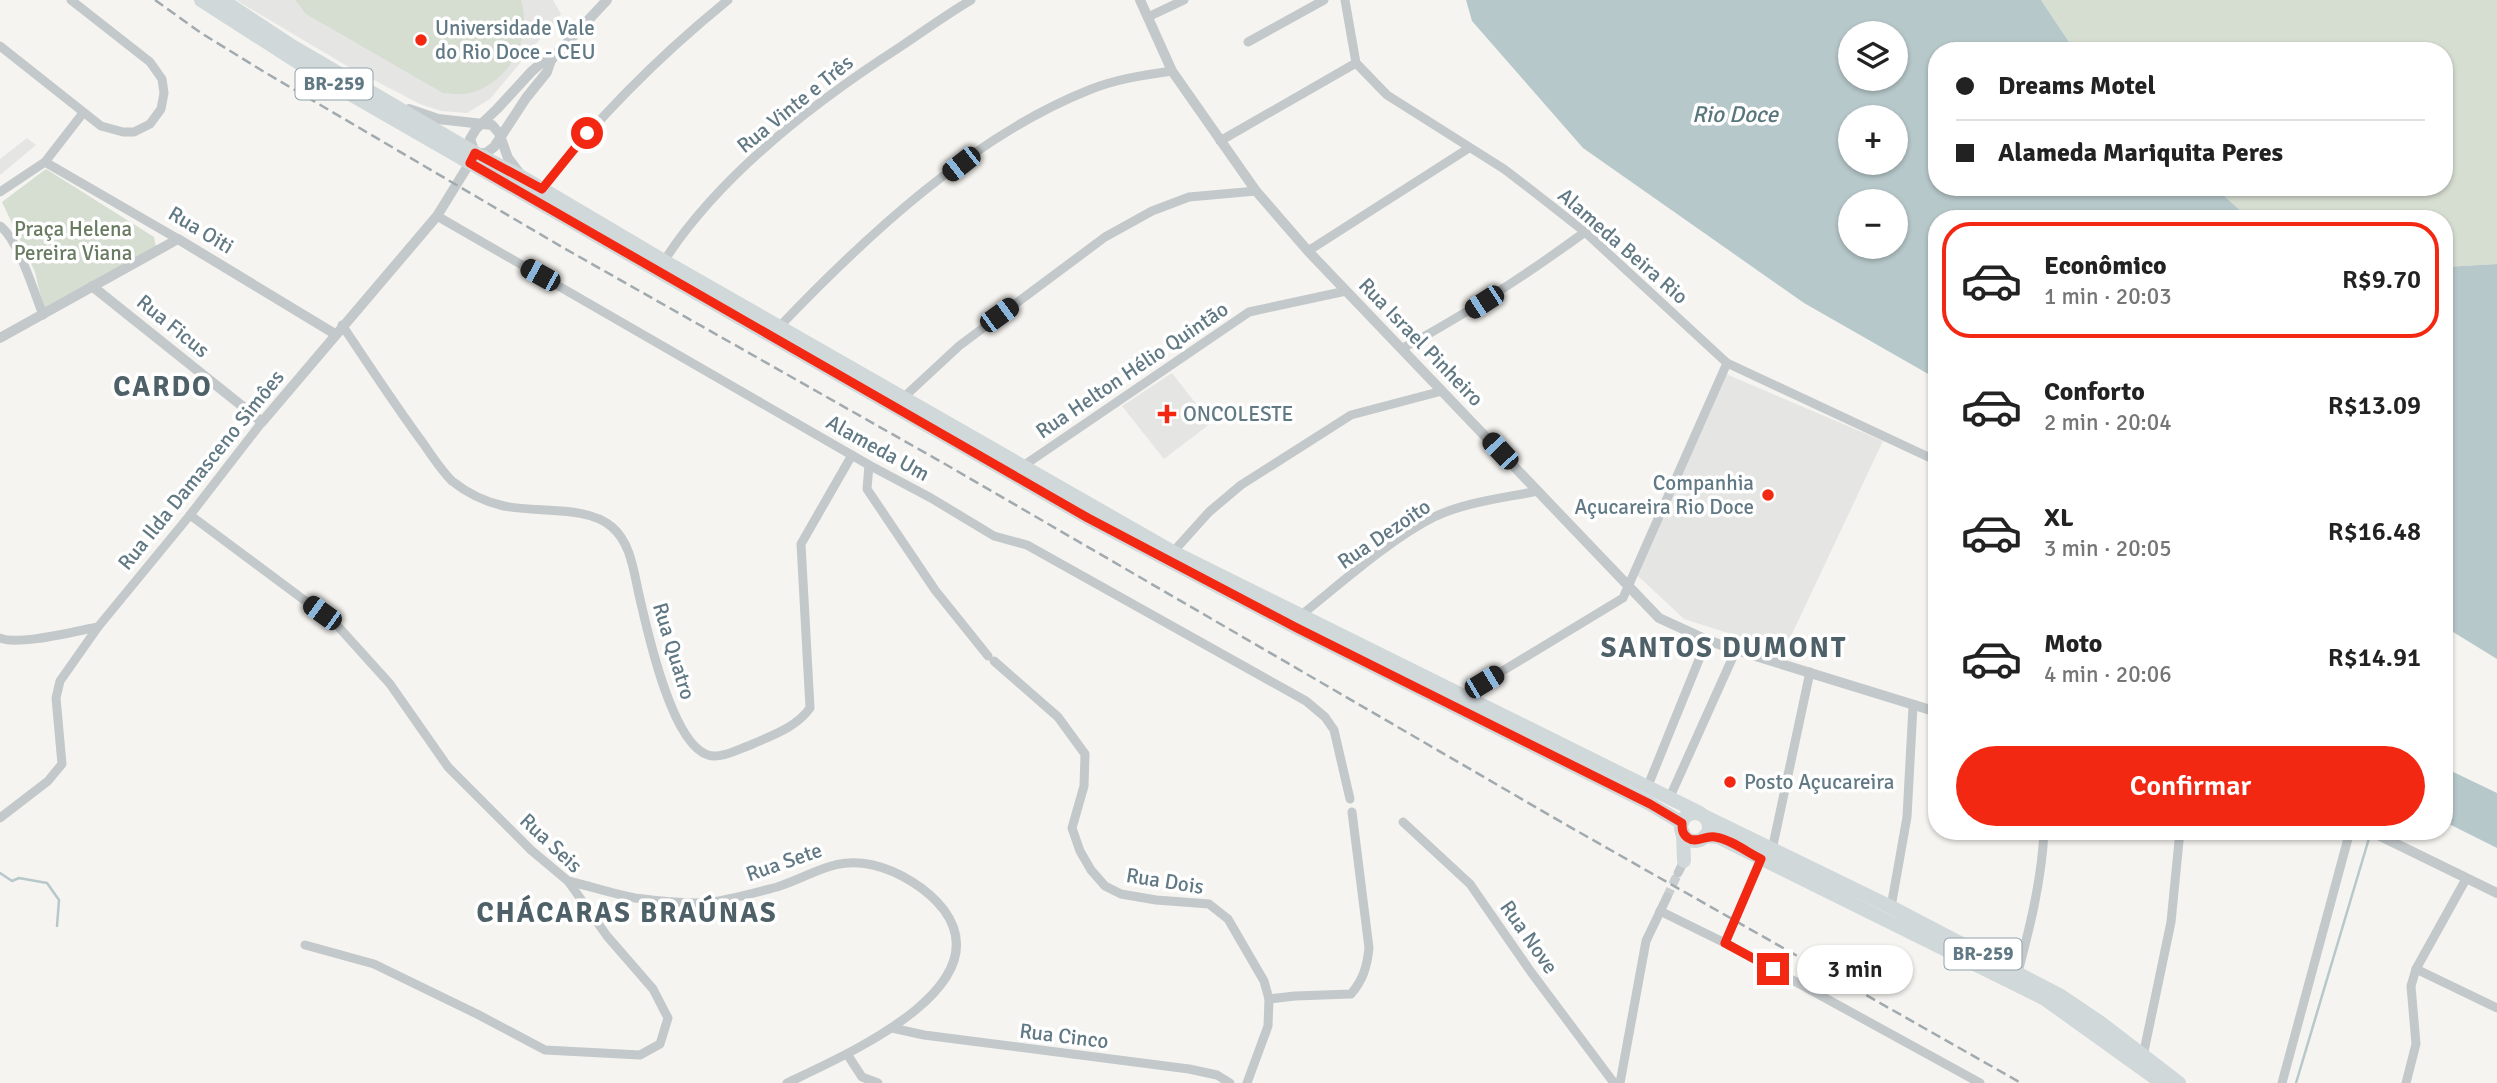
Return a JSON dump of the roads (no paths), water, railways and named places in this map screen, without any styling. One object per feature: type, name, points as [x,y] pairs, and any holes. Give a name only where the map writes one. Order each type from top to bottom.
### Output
[{"type":"main road","name":"BR-259","points":[[201,0],[324,79],[473,158],[1088,518],[1273,616],[1637,797],[1682,827]]},
{"type":"main road","name":"BR-259","points":[[222,0],[292,46],[399,107],[473,158],[522,177],[1173,552],[1702,815],[1767,854],[2045,999],[2162,1083]]},
{"type":"main road","points":[[1691,814],[1702,815],[1709,828],[1681,867],[1682,827],[1691,814]]},
{"type":"main road","points":[[1682,827],[1688,839],[1704,837]]},
{"type":"main road","name":"BR-259","points":[[1704,837],[1718,837],[1767,854],[1891,907],[2018,972],[2071,1003],[2179,1083]]},
{"type":"street","points":[[0,46],[101,127],[134,132],[150,124],[161,109],[164,93],[162,79],[150,62],[71,0]]},
{"type":"street","points":[[551,60],[540,64],[475,128],[470,139],[473,158],[491,150],[547,72],[551,60],[607,0]]},
{"type":"street","points":[[542,189],[598,121],[672,46],[728,0]]},
{"type":"street","name":"Rua Vinte e Três","points":[[664,261],[716,195],[766,147],[817,104],[880,58],[971,0]]},
{"type":"street","name":"Rua Israel Pinheiro","points":[[1140,0],[1172,71],[1256,191],[1308,251],[1659,618],[1736,650],[1928,710]]},
{"type":"street","points":[[1148,17],[1184,0]]},
{"type":"street","points":[[1248,42],[1324,0]]},
{"type":"street","points":[[1220,141],[1356,63],[1345,0]]},
{"type":"street","name":"Alameda Beira Rio","points":[[1356,63],[1387,95],[1504,169],[1585,232],[1727,363],[1928,457]]},
{"type":"street","points":[[780,326],[821,283],[885,225],[961,164],[1028,120],[1089,90],[1132,76],[1172,71]]},
{"type":"street","points":[[399,107],[438,119],[492,125],[499,133],[508,158],[522,177]]},
{"type":"street","points":[[0,192],[45,162],[83,113]]},
{"type":"street","points":[[1308,251],[1469,148]]},
{"type":"street","name":"Rua Ilda Damasceno Simôes","points":[[0,818],[48,782],[62,764],[57,690],[60,681],[97,627],[262,422],[437,216],[473,158]]},
{"type":"street","name":"Rua Oiti","points":[[45,162],[339,330]]},
{"type":"street","points":[[903,398],[959,346],[1105,237],[1152,211],[1189,197],[1256,191]]},
{"type":"street","name":"Alameda Um","points":[[437,216],[994,536],[1027,545],[1306,701],[1334,730],[1350,799]]},
{"type":"street","points":[[0,226],[13,242],[43,314]]},
{"type":"street","points":[[1403,348],[1463,316],[1585,232]]},
{"type":"street","points":[[0,337],[178,239]]},
{"type":"street","name":"Rua Ficus","points":[[92,286],[262,422]]},
{"type":"street","name":"Rua Helton Hélio Quintão","points":[[1023,466],[1250,312],[1346,290]]},
{"type":"street","name":"Rua Quatro","points":[[339,330],[453,481],[476,496],[503,506],[599,517],[622,538],[630,558],[647,629],[671,707],[683,731],[697,750],[710,757],[731,753],[784,730],[803,719],[810,708],[801,544],[852,455]]},
{"type":"street","points":[[1461,696],[1623,598],[1727,363]]},
{"type":"street","points":[[1173,552],[1209,512],[1241,485],[1351,415],[1442,391]]},
{"type":"street","name":"Rua Dois","points":[[869,465],[867,489],[935,590],[991,659],[1058,717],[1085,754],[1084,786],[1072,828],[1080,851],[1091,870],[1105,886],[1121,894],[1209,904],[1228,919],[1264,981],[1269,999],[1268,1026],[1247,1083]]},
{"type":"street","name":"Rua Dezoito","points":[[1300,616],[1387,548],[1435,516],[1481,502],[1538,491]]},
{"type":"street","name":"Rua Seis","points":[[190,514],[335,623],[349,637],[390,684],[448,767],[531,850],[568,881],[607,936],[653,989],[668,1018],[660,1044],[640,1055],[545,1050],[374,964],[305,945]]},
{"type":"street","points":[[0,638],[22,639],[97,627]]},
{"type":"street","points":[[1647,788],[1707,640]]},
{"type":"street","points":[[1669,800],[1736,650]]},
{"type":"street","points":[[1725,943],[1767,854],[1810,672]]},
{"type":"street","points":[[1891,907],[1907,817],[1913,706]]},
{"type":"street","points":[[1269,999],[1351,994],[1361,982],[1369,948],[1352,812]]},
{"type":"street","name":"Rua Nove","points":[[1403,822],[1470,884],[1531,972],[1614,1083]]},
{"type":"street","points":[[2018,972],[2028,936],[2044,840]]},
{"type":"street","points":[[2143,1056],[2171,922],[2179,840]]},
{"type":"street","points":[[2282,1083],[2348,840]]},
{"type":"street","points":[[2387,840],[2497,893]]},
{"type":"street","name":"Rua Sete","points":[[568,881],[634,898],[705,903],[778,887],[837,863],[873,865],[911,881],[938,902],[954,924],[955,956],[942,985],[892,1028],[788,1083]]},
{"type":"street","points":[[2406,1083],[2416,1044],[2411,986],[2416,969],[2466,879]]},
{"type":"street","points":[[1619,1083],[1646,941],[1667,897]]},
{"type":"street","points":[[1660,911],[1725,943],[1980,1083]]},
{"type":"street","points":[[2416,969],[2497,1008]]},
{"type":"street","name":"Rua Cinco","points":[[892,1028],[952,1039],[1189,1069],[1217,1075],[1230,1083]]},
{"type":"street","points":[[847,1054],[862,1077],[878,1083]]},
{"type":"water","name":"Rio Doce","points":[[1466,0],[2041,0],[2069,42],[1928,42],[1928,196],[2224,196],[2240,210],[1928,210],[1928,374],[1804,303],[1583,148],[1472,21]]},
{"type":"water","points":[[2497,264],[2497,659],[2453,632],[2453,267]]},
{"type":"water","points":[[2453,772],[2497,793],[2497,848],[2453,826]]},
{"type":"waterway","points":[[2296,1083],[2369,840]]},
{"type":"waterway","points":[[0,873],[12,881],[19,878],[47,883],[59,900],[57,926]]},
{"type":"tunnel","points":[[1667,897],[1678,873]]},
{"type":"railway","points":[[155,0],[201,33],[266,73],[562,247],[945,464],[1563,823],[2021,1083]]},
{"type":"place","name":"Universidade Vale do Rio Doce - CEU","points":[[421,40]]},
{"type":"place","name":"ONCOLESTE","points":[[1167,414]]},
{"type":"place","name":"Companhia Açucareira Rio Doce","points":[[1768,495]]},
{"type":"place","name":"Posto Açucareira","points":[[1730,782]]},
{"type":"district","name":"CARDO","points":[[163,387]]},
{"type":"district","name":"SANTOS DUMONT","points":[[1724,648]]},
{"type":"district","name":"CHÁCARAS BRAÚNAS","points":[[627,913]]},
{"type":"park label","name":"Praça Helena Pereira Viana","points":[[73,241]]}]
